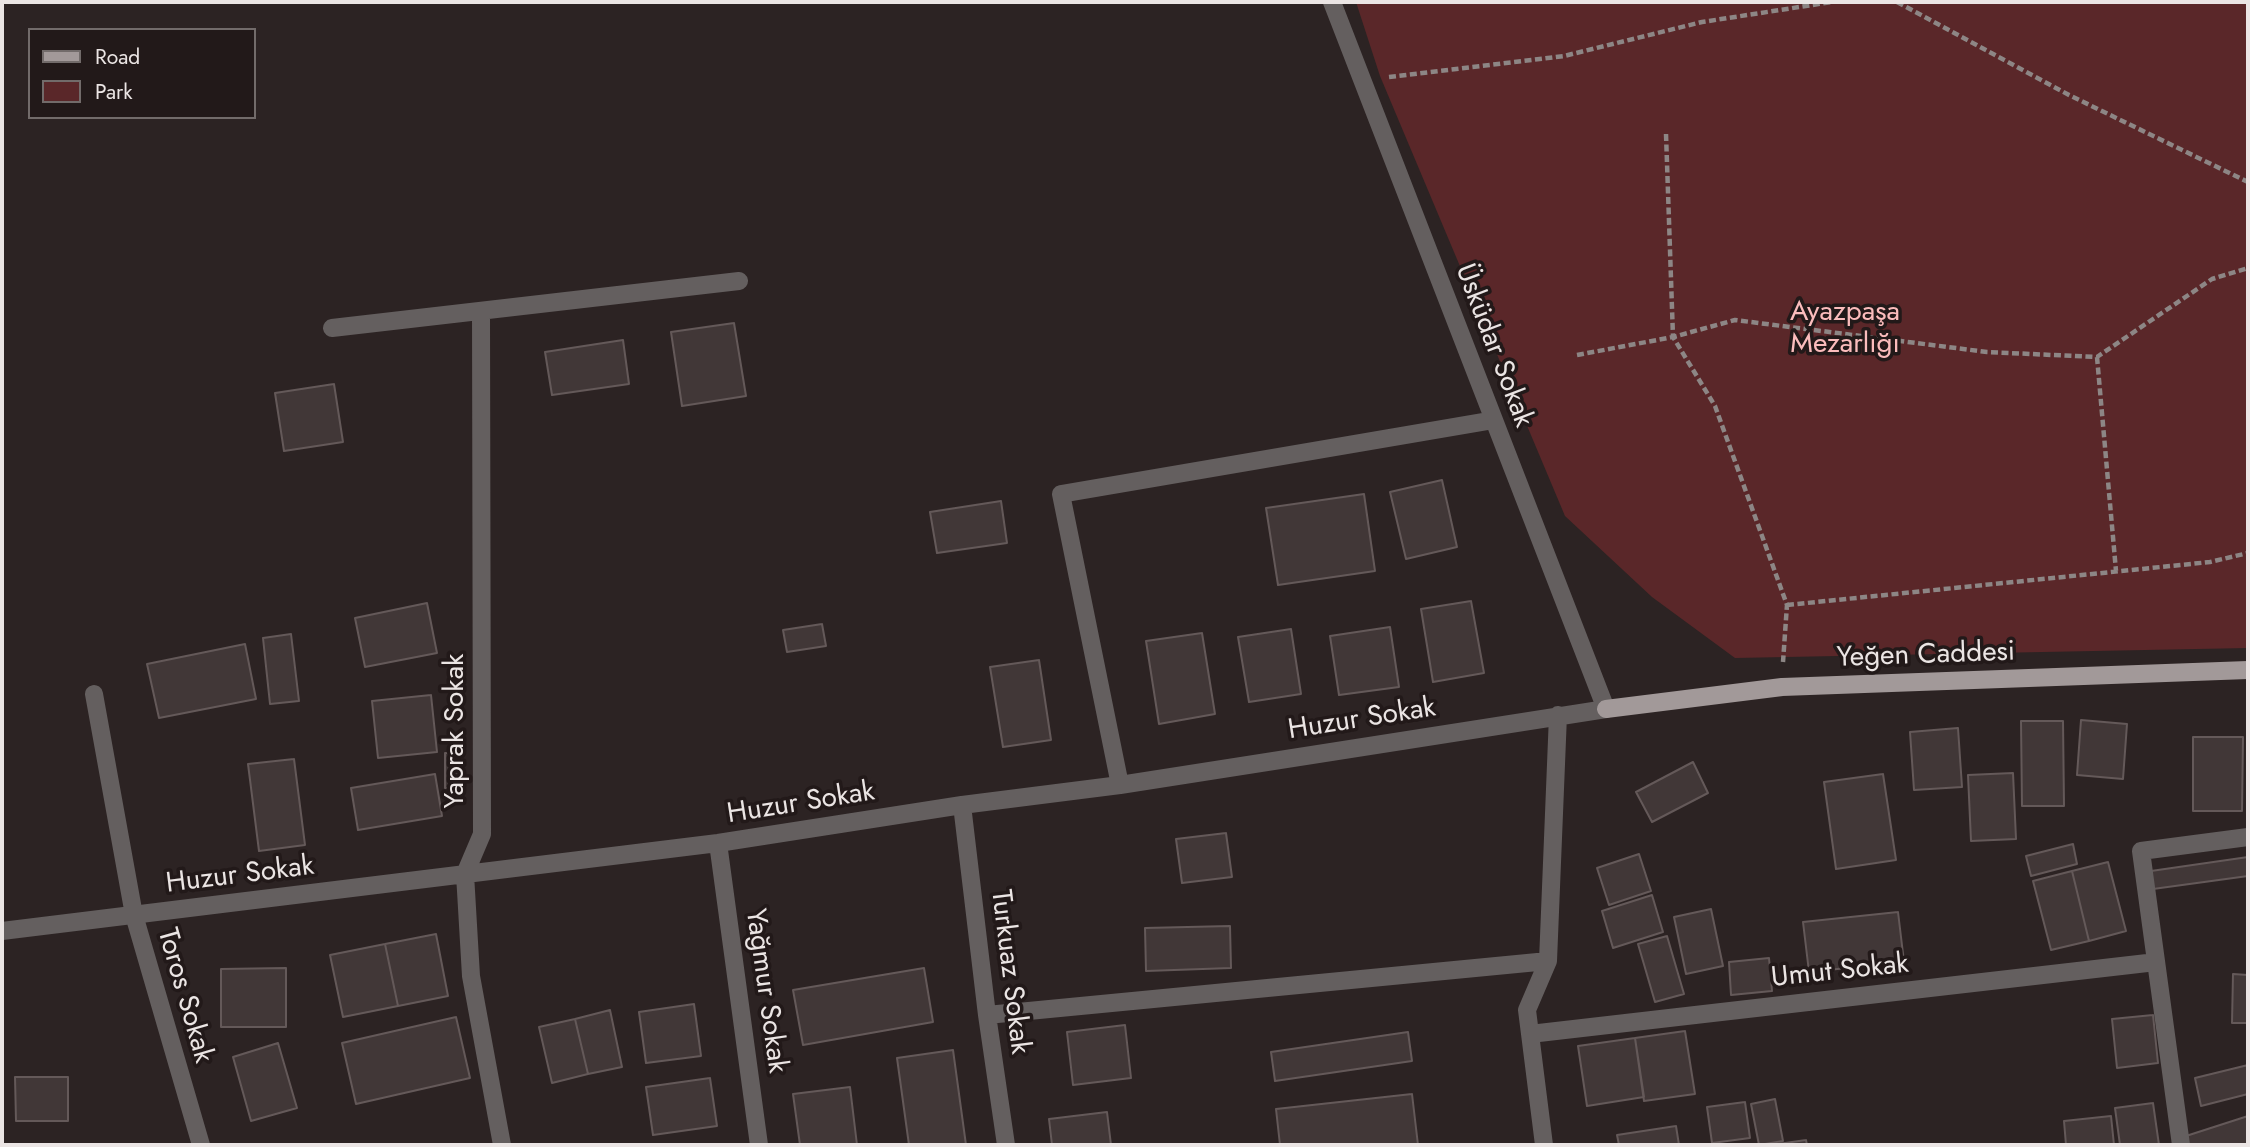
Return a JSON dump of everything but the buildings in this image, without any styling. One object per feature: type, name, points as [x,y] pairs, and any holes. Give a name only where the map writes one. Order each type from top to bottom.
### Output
[{"type":"main road","name":"Yeğen Caddesi","points":[[1606,709],[1782,687],[2248,670]]},
{"type":"street","name":"Üsküdar Sokak","points":[[1332,2],[1606,709]]},
{"type":"street","points":[[332,328],[738,281]]},
{"type":"street","name":"Yaprak Sokak","points":[[481,310],[482,834],[465,874],[471,976],[502,1145]]},
{"type":"street","points":[[1120,785],[1061,494],[1494,419]]},
{"type":"street","name":"Toros Sokak","points":[[94,694],[134,915],[201,1145]]},
{"type":"street","name":"Huzur Sokak","points":[[2,931],[718,843],[1120,785],[1606,709]]},
{"type":"street","points":[[1544,1145],[1527,1010],[1548,961],[1558,715]]},
{"type":"street","name":"Turkuaz Sokak","points":[[961,806],[1006,1145]]},
{"type":"street","points":[[2181,1145],[2141,851],[2248,837]]},
{"type":"street","name":"Yağmur Sokak","points":[[718,843],[759,1145]]},
{"type":"street","points":[[987,1015],[1548,961]]},
{"type":"street","name":"Umut Sokak","points":[[1530,1034],[2156,962]]},
{"type":"path","points":[[1362,80],[1564,56],[1702,22],[1832,2]]},
{"type":"path","points":[[1897,2],[2069,94],[2248,182]]},
{"type":"path","points":[[1666,134],[1673,337],[1714,406],[1787,605],[1782,687]]},
{"type":"path","points":[[1577,355],[1673,337],[1735,320],[1987,352],[2096,357],[2212,279],[2248,268]]},
{"type":"path","points":[[2096,357],[2116,571]]},
{"type":"path","points":[[1787,605],[2210,562],[2248,553]]},
{"type":"green space","name":"Ayazpaşa Mezarlığı","points":[[1356,2],[2248,2],[2248,648],[1735,658],[1652,597],[1565,516],[1380,76]]}]
